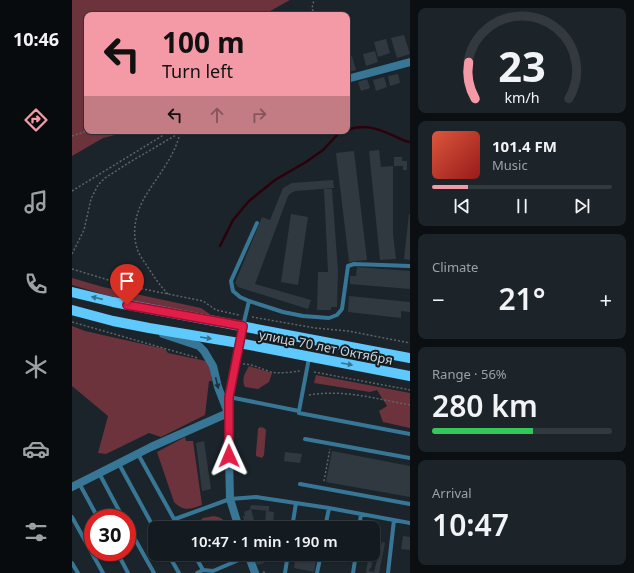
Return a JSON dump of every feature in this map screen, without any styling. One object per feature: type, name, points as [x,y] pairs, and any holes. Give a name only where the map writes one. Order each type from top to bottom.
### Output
[{"type":"main road","name":"улица 70 лет Октября","points":[[72,292],[113,302],[410,358]]},
{"type":"main road","name":"улица 70 лет Октября","points":[[75,313],[410,376]]},
{"type":"street","points":[[350,78],[410,62]]},
{"type":"street","points":[[237,521],[230,499],[228,413],[229,397],[243,326]]},
{"type":"street","points":[[149,328],[199,346],[204,351],[213,366],[218,387],[228,413]]},
{"type":"street","points":[[76,485],[138,454],[228,413]]},
{"type":"street","points":[[250,561],[255,573]]},
{"type":"lane","points":[[256,223],[231,281],[233,291],[240,297],[249,301],[283,312],[303,316],[329,318],[337,315],[342,309],[348,266],[360,263],[410,266]]},
{"type":"lane","points":[[243,326],[249,301]]},
{"type":"lane","points":[[229,397],[299,412],[309,358]]},
{"type":"lane","points":[[299,413],[410,434]]},
{"type":"lane","points":[[305,439],[410,458]]},
{"type":"lane","points":[[138,454],[174,519],[230,499],[256,497],[329,508],[410,523]]},
{"type":"lane","points":[[119,464],[150,521]]},
{"type":"lane","points":[[99,474],[118,509]]},
{"type":"lane","points":[[300,484],[410,504]]},
{"type":"lane","points":[[76,485],[92,509]]},
{"type":"lane","points":[[293,521],[296,503]]},
{"type":"lane","points":[[326,521],[329,508]]},
{"type":"lane","points":[[360,521],[361,514]]},
{"type":"lane","points":[[72,517],[103,573]]},
{"type":"lane","points":[[388,573],[394,520]]},
{"type":"lane","points":[[136,541],[154,573]]},
{"type":"lane","points":[[122,561],[128,573]]},
{"type":"lane","points":[[172,561],[179,573]]},
{"type":"lane","points":[[198,561],[203,570]]},
{"type":"lane","points":[[197,573],[203,570],[213,571],[235,561]]},
{"type":"lane","points":[[286,573],[287,561]]},
{"type":"lane","points":[[318,573],[320,561]]},
{"type":"lane","points":[[353,573],[355,561]]},
{"type":"lane","points":[[72,563],[78,573]]},
{"type":"path","points":[[313,12],[312,8],[314,0]]},
{"type":"path","points":[[72,136],[84,132]]},
{"type":"path","points":[[72,191],[165,134]]},
{"type":"path","points":[[72,254],[84,230],[92,199],[98,185],[111,174],[178,134]]},
{"type":"path","points":[[168,294],[157,282],[137,248],[134,236],[135,222],[146,194],[173,154],[180,134]]},
{"type":"path","points":[[302,397],[317,394],[354,394],[410,405]]},
{"type":"path","points":[[324,483],[330,448]]},
{"type":"shaded area","points":[[72,0],[290,0],[268,12],[84,12],[84,134],[119,134],[103,138],[72,156]]},
{"type":"shaded area","points":[[72,278],[103,287],[201,308],[211,315],[239,320],[238,322],[105,295],[72,285]]},
{"type":"shaded area","points":[[72,326],[85,331],[165,349],[168,353],[206,361],[210,365],[212,381],[209,381],[205,415],[161,437],[149,433],[106,454],[98,453],[108,416],[72,386]]},
{"type":"shaded area","points":[[249,366],[272,373],[269,382],[258,389],[245,387],[243,379]]},
{"type":"shaded area","points":[[316,375],[410,393],[410,428],[383,422],[379,411],[387,406],[377,390],[370,392],[314,383]]},
{"type":"shaded area","points":[[260,427],[266,430],[264,455],[262,458],[256,456],[258,429]]},
{"type":"shaded area","points":[[185,437],[186,441],[193,441],[202,505],[187,509],[174,502],[157,452]]},
{"type":"shaded area","points":[[214,516],[224,521],[200,521],[203,518]]},
{"type":"building","points":[[404,35],[410,54],[397,58],[391,38]]},
{"type":"building","points":[[386,39],[390,53],[378,57],[374,42]]},
{"type":"building","points":[[375,51],[378,62],[366,66],[363,54]]},
{"type":"building","points":[[352,56],[356,70],[350,72],[350,57]]},
{"type":"building","points":[[398,74],[400,83],[390,86],[388,76]]},
{"type":"building","points":[[384,77],[387,87],[376,91],[373,80]]},
{"type":"building","points":[[367,79],[370,88],[361,91],[358,82]]},
{"type":"building","points":[[379,150],[381,167],[393,166],[393,234],[396,259],[380,260],[369,151]]},
{"type":"building","points":[[354,151],[367,260],[349,262],[336,153]]},
{"type":"building","points":[[394,157],[402,157],[402,161],[407,161],[407,170],[403,170],[403,166],[394,166]]},
{"type":"building","points":[[333,180],[334,188],[295,191],[288,196],[255,284],[311,300],[308,309],[238,287],[235,283],[262,217],[270,220],[283,188],[292,183]]},
{"type":"building","points":[[324,189],[332,189],[338,271],[337,307],[331,307],[331,310],[317,310],[318,272],[328,272]]},
{"type":"building","points":[[291,214],[308,217],[298,285],[281,282]]},
{"type":"building","points":[[410,214],[410,260],[404,259]]},
{"type":"building","points":[[357,267],[410,271],[410,289],[350,284],[350,276],[356,276]]},
{"type":"building","points":[[349,296],[410,302],[410,312],[401,311],[401,318],[348,312]]},
{"type":"building","points":[[204,441],[211,489],[202,491],[196,443]]},
{"type":"building","points":[[332,451],[410,466],[410,497],[326,482]]},
{"type":"building","points":[[285,452],[302,454],[300,463],[284,461]]},
{"type":"building","points":[[251,505],[269,506],[269,511],[250,509]]},
{"type":"building","points":[[251,509],[254,521],[244,521],[244,512]]},
{"type":"building","points":[[266,511],[274,512],[273,521],[265,521]]},
{"type":"building","points":[[403,536],[410,537],[410,550],[401,549]]},
{"type":"building","points":[[382,542],[385,543],[379,573],[366,573],[368,561],[373,561],[369,571],[374,572],[377,561],[380,561],[380,549]]},
{"type":"building","points":[[256,561],[263,561],[264,563],[257,565]]},
{"type":"building","points":[[295,561],[316,561],[314,572],[294,568]]},
{"type":"waterway","points":[[350,129],[362,127],[377,129],[410,142]]},
{"type":"waterway","points":[[220,246],[233,220],[249,201],[275,180],[323,150],[338,134]]},
{"type":"route","points":[[127,305],[243,326],[229,397],[229,456]]}]
